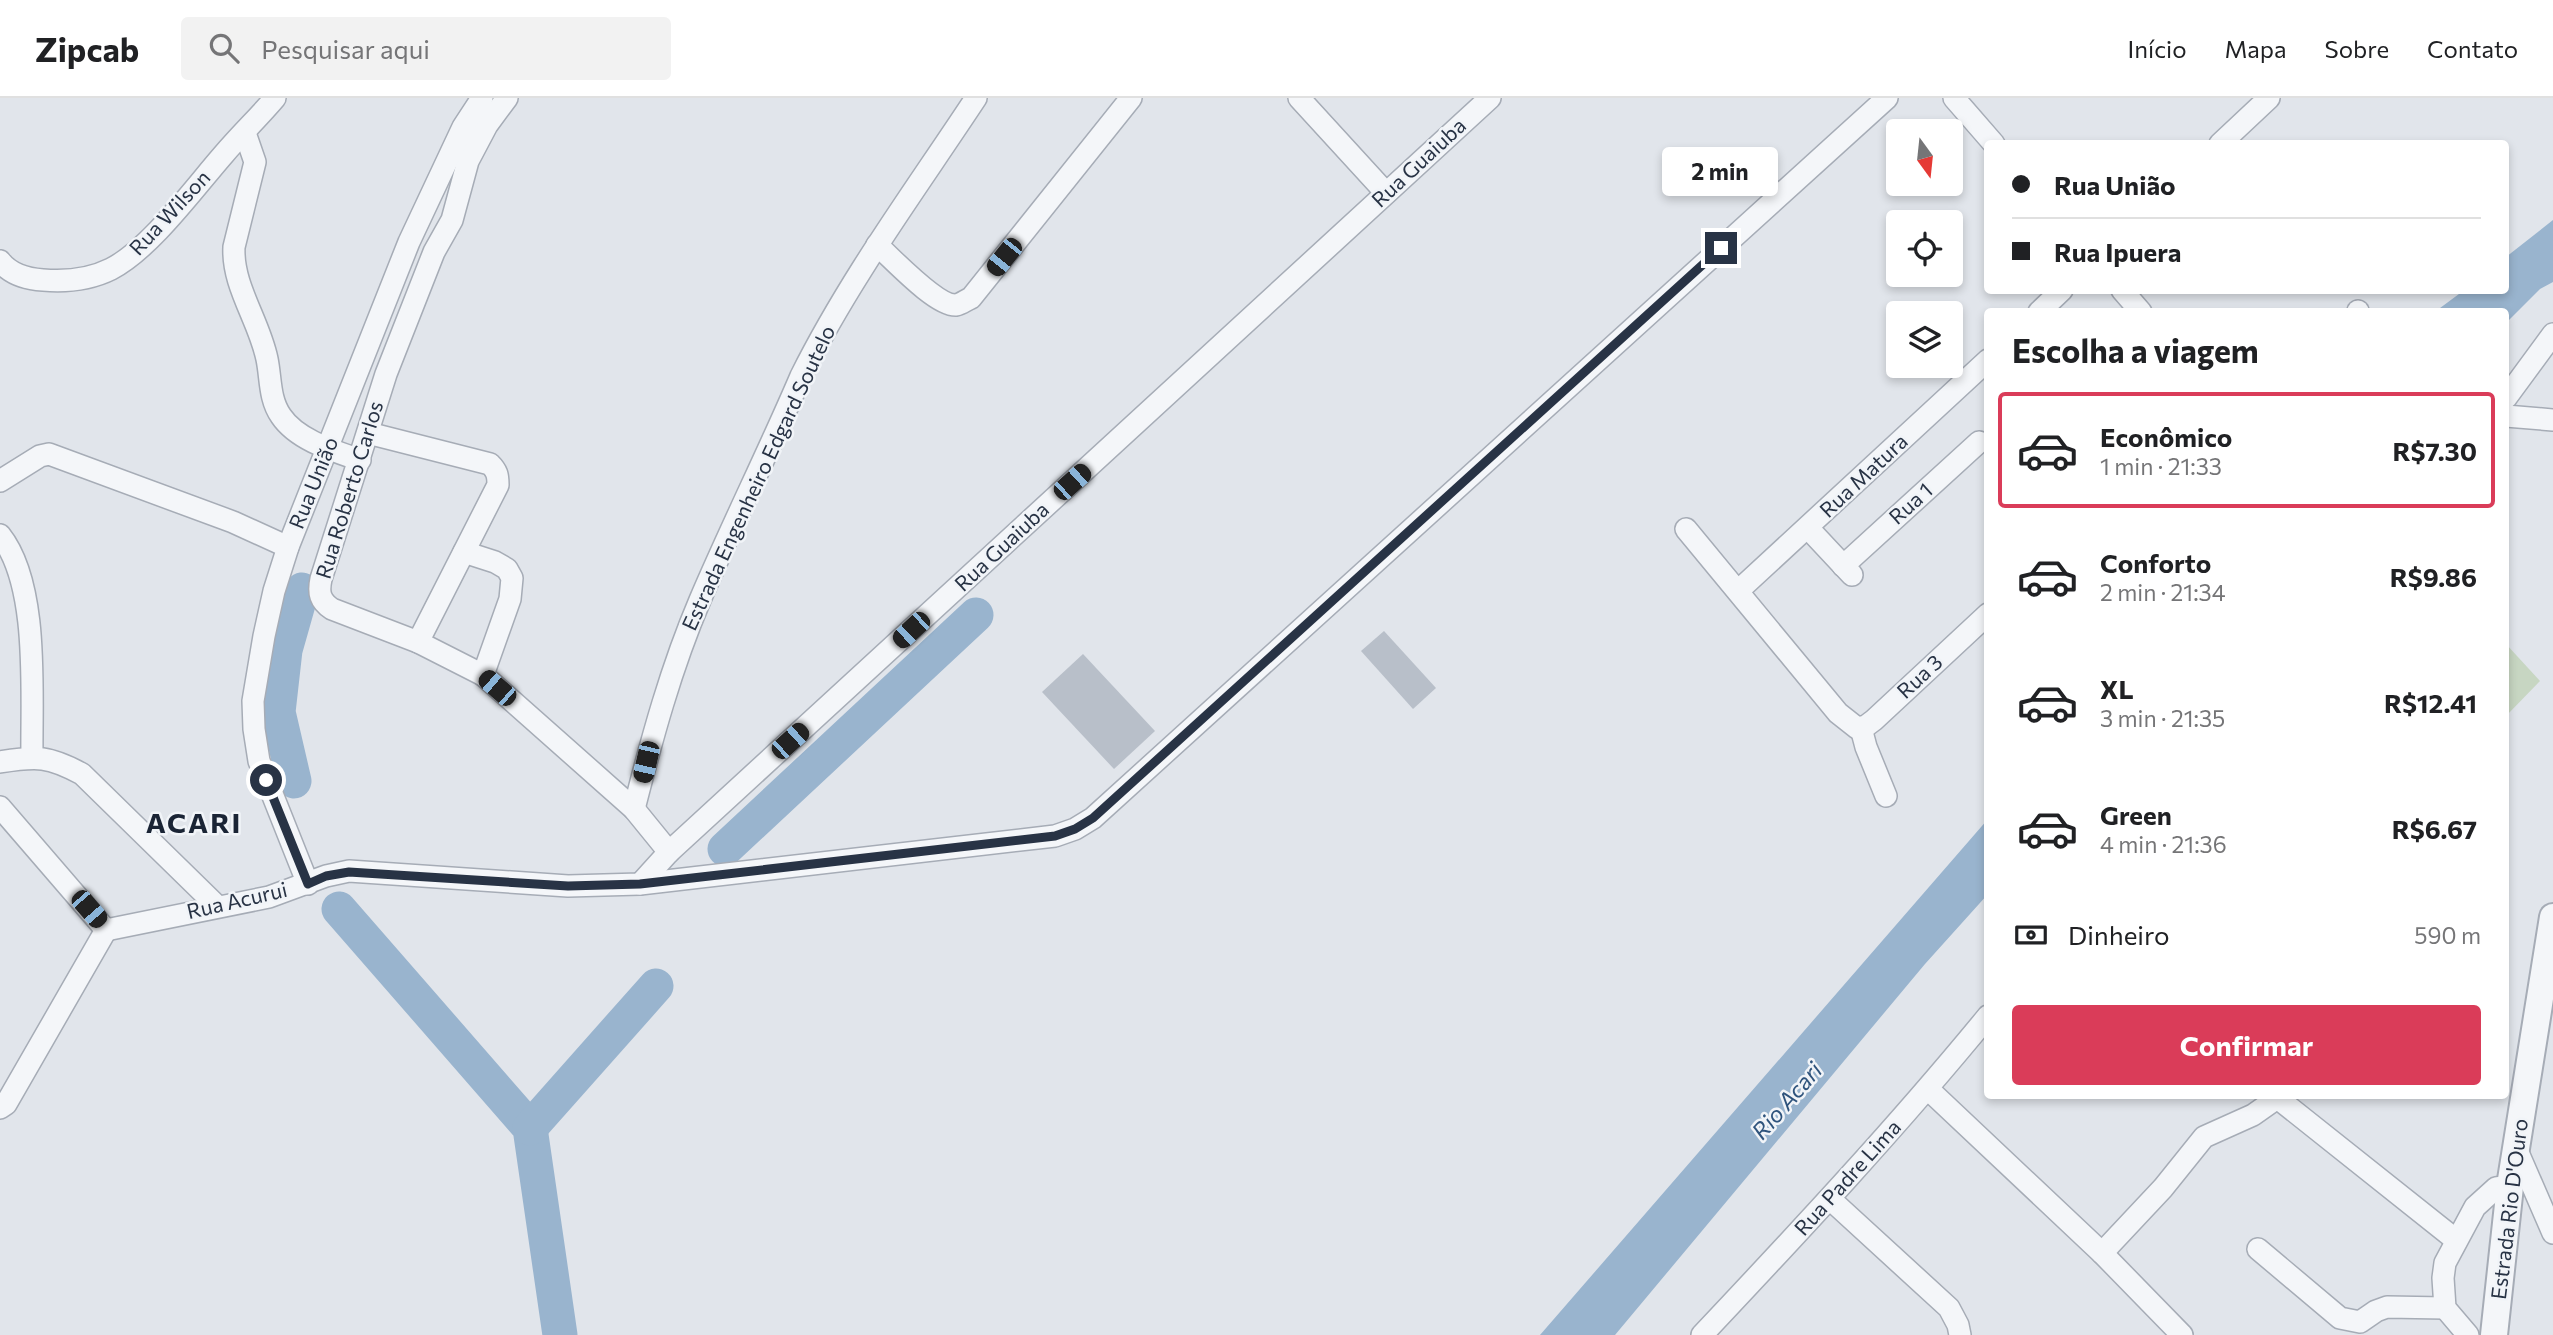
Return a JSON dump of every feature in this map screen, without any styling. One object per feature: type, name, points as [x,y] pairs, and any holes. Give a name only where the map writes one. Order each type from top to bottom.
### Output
[{"type":"street","name":"Rua Wilson","points":[[1,266],[31,279],[57,281],[90,277],[112,268],[132,255],[275,98]]},
{"type":"street","name":"Rua União","points":[[308,884],[259,761],[253,701],[264,636],[288,547],[410,242],[463,127],[482,98]]},
{"type":"street","name":"Rua Roberto Carlos","points":[[507,98],[487,125],[468,161],[452,220],[435,252],[386,374],[321,579],[320,597],[325,605],[332,609],[418,642],[483,675],[634,809],[669,852]]},
{"type":"street","name":"Estrada Engenheiro Edgard Soutelo","points":[[634,809],[654,726],[699,600],[819,340],[877,245],[976,98]]},
{"type":"street","points":[[877,245],[937,298],[955,305],[971,298],[1131,98]]},
{"type":"street","points":[[1299,98],[1386,193]]},
{"type":"street","name":"Rua Guaiuba","points":[[640,884],[669,852],[1490,98]]},
{"type":"street","name":"Rua Acurui","points":[[106,930],[269,897],[326,876],[349,872],[568,886],[640,884],[1055,836],[1075,829],[1093,818],[1887,98]]},
{"type":"street","points":[[1954,98],[1991,140]]},
{"type":"street","points":[[2224,140],[2269,98]]},
{"type":"street","points":[[245,133],[255,162],[234,247],[236,276],[257,321],[268,360],[273,399],[281,418],[293,429],[328,449],[360,460]]},
{"type":"street","points":[[2043,308],[2058,294]]},
{"type":"street","points":[[2125,294],[2138,308]]},
{"type":"street","points":[[2509,394],[2553,334]]},
{"type":"street","name":"Rua Matura","points":[[1738,591],[1984,363]]},
{"type":"street","points":[[2509,416],[2553,419]]},
{"type":"street","points":[[368,433],[490,464],[496,470],[498,485],[418,642]]},
{"type":"street","name":"Rua 1","points":[[1808,528],[1847,570],[1979,442]]},
{"type":"street","points":[[0,481],[40,456],[49,454],[233,522],[288,547]]},
{"type":"street","points":[[1686,529],[1838,713],[1855,725],[1886,796]]},
{"type":"street","points":[[0,535],[9,547],[23,590],[31,652],[32,757]]},
{"type":"street","points":[[464,552],[495,562],[507,569],[512,578],[510,599],[483,675]]},
{"type":"street","name":"Rua 3","points":[[1855,725],[1874,720],[1984,618]]},
{"type":"street","points":[[0,762],[32,757],[58,761],[82,774],[216,906]]},
{"type":"street","points":[[0,807],[106,930],[6,1104],[0,1108]]},
{"type":"street","name":"Estrada Rio D'Ouro","points":[[2494,1335],[2510,1186],[2553,917]]},
{"type":"street","name":"Rua Padre Lima","points":[[1702,1335],[1830,1199],[1928,1089],[1984,1021]]},
{"type":"street","points":[[1928,1089],[2102,1253],[2182,1335]]},
{"type":"street","points":[[2102,1253],[2163,1188],[2204,1137],[2253,1115],[2274,1099]]},
{"type":"street","points":[[2282,1099],[2456,1240]]},
{"type":"street","points":[[2516,1148],[2553,1233]]},
{"type":"street","points":[[2468,1335],[2445,1308],[2445,1263],[2475,1207],[2496,1188],[2510,1186]]},
{"type":"street","points":[[1830,1199],[1949,1308],[1960,1335]]},
{"type":"street","points":[[2258,1249],[2304,1289],[2347,1321],[2360,1322],[2386,1307],[2445,1308]]},
{"type":"street","points":[[2474,1335],[2497,1308]]},
{"type":"green space","points":[[2509,647],[2540,681],[2509,713]]},
{"type":"water","points":[[2553,220],[2553,282],[2540,289],[2509,320],[2509,308],[2440,308],[2459,294],[2509,294],[2509,255]]},
{"type":"water","name":"Rio Acari","points":[[1984,824],[1984,898],[1925,964],[1615,1335],[1540,1335]]},
{"type":"building","points":[[1384,631],[1436,688],[1413,709],[1361,651]]},
{"type":"building","points":[[1083,654],[1155,731],[1114,769],[1042,692]]},
{"type":"waterway","points":[[294,781],[278,712],[285,650],[302,590]]},
{"type":"waterway","points":[[725,849],[976,615]]},
{"type":"waterway","points":[[339,909],[530,1128],[560,1335]]},
{"type":"waterway","points":[[530,1128],[656,986]]},
{"type":"district","name":"ACARI","points":[[194,823]]},
{"type":"route","points":[[266,780],[308,884],[326,876],[349,872],[568,886],[640,884],[1055,836],[1075,829],[1093,818],[1721,248]]}]
